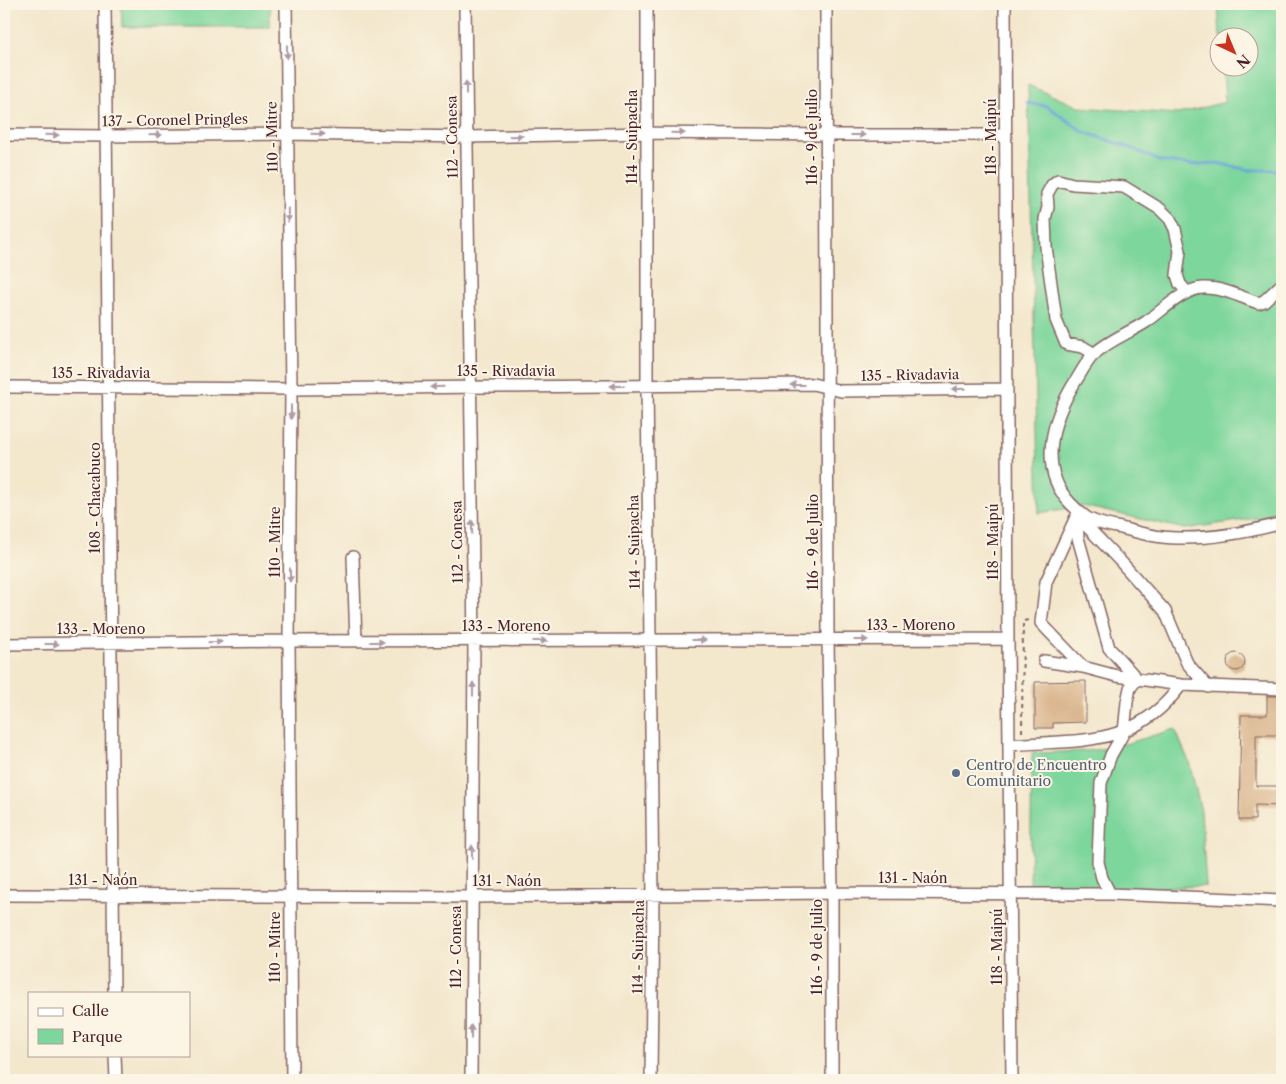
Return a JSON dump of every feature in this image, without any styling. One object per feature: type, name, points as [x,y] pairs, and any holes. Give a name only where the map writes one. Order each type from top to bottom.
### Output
[{"type":"street","name":"108 - Chacabuco","points":[[105,4],[110,388],[114,992]]},
{"type":"street","name":"110 - Mitre","points":[[286,4],[291,389],[289,641],[292,1080]]},
{"type":"street","name":"112 - Conesa","points":[[465,4],[474,642],[471,1080]]},
{"type":"street","name":"114 - Suipacha","points":[[646,4],[648,133],[647,386],[653,895],[651,1080]]},
{"type":"street","name":"116 - 9 de Julio","points":[[826,4],[828,640],[832,893],[832,1080]]},
{"type":"street","name":"118 - Maipú","points":[[1005,4],[1012,1080]]},
{"type":"street","name":"137 - Coronel Pringles","points":[[4,135],[287,134],[467,137],[648,133],[1006,135]]},
{"type":"street","points":[[1095,354],[1082,347],[1066,344],[1056,320],[1046,247],[1045,219],[1048,207],[1048,194],[1052,185],[1058,180],[1073,184],[1124,187],[1160,209],[1170,219],[1175,229],[1180,250],[1177,275],[1180,284],[1187,292]]},
{"type":"street","points":[[1208,687],[1187,663],[1165,612],[1077,514],[1065,498],[1058,486],[1052,468],[1051,440],[1053,429],[1067,395],[1084,367],[1095,354],[1109,342],[1145,322],[1187,292],[1202,287],[1212,288],[1258,303],[1264,301],[1282,284]]},
{"type":"street","name":"135 - Rivadavia","points":[[4,387],[291,389],[814,384],[841,391],[1007,388]]},
{"type":"street","points":[[1077,514],[1098,523],[1151,536],[1177,538],[1232,534],[1282,523]]},
{"type":"street","points":[[1077,514],[1046,582],[1041,623],[1083,667]]},
{"type":"street","points":[[1077,514],[1078,538],[1109,648],[1138,680]]},
{"type":"street","points":[[353,558],[356,642]]},
{"type":"street","name":"133 - Moreno","points":[[4,644],[289,641],[474,642],[1008,639]]},
{"type":"street","points":[[1044,661],[1083,667],[1138,680],[1208,687],[1282,689]]},
{"type":"street","points":[[1110,894],[1102,878],[1098,862],[1101,783],[1111,755],[1124,732],[1130,688],[1138,680]]},
{"type":"street","points":[[1009,745],[1100,739],[1124,732],[1151,716],[1181,685]]},
{"type":"street","name":"131 - Naón","points":[[4,895],[1123,894],[1282,901]]},
{"type":"street","points":[[115,1056],[116,1080]]},
{"type":"green space","points":[[121,4],[270,4],[270,27],[122,27]]},
{"type":"green space","points":[[1218,4],[1282,4],[1282,507],[1264,517],[1185,529],[1083,506],[1039,513],[1028,85],[1079,107],[1178,114],[1225,102],[1224,78],[1258,78],[1258,28],[1219,28]]},
{"type":"green space","points":[[1175,729],[1189,762],[1201,811],[1206,886],[1105,890],[1030,888],[1032,753],[1086,751],[1115,747]]},
{"type":"building","points":[[1232,653],[1240,653],[1245,658],[1243,669],[1232,671],[1227,666],[1227,658]]},
{"type":"building","points":[[1086,681],[1086,722],[1053,723],[1053,728],[1035,728],[1035,682]]},
{"type":"building","points":[[1267,696],[1282,696],[1282,735],[1256,735],[1256,786],[1282,786],[1282,806],[1255,805],[1255,820],[1239,820],[1241,715],[1267,715]]},
{"type":"waterway","points":[[1027,103],[1047,106],[1084,132],[1134,149],[1159,161],[1190,165],[1217,163],[1249,170],[1282,170]]},
{"type":"place","name":"Centro de Encuentro Comunitario","points":[[956,773]]}]
